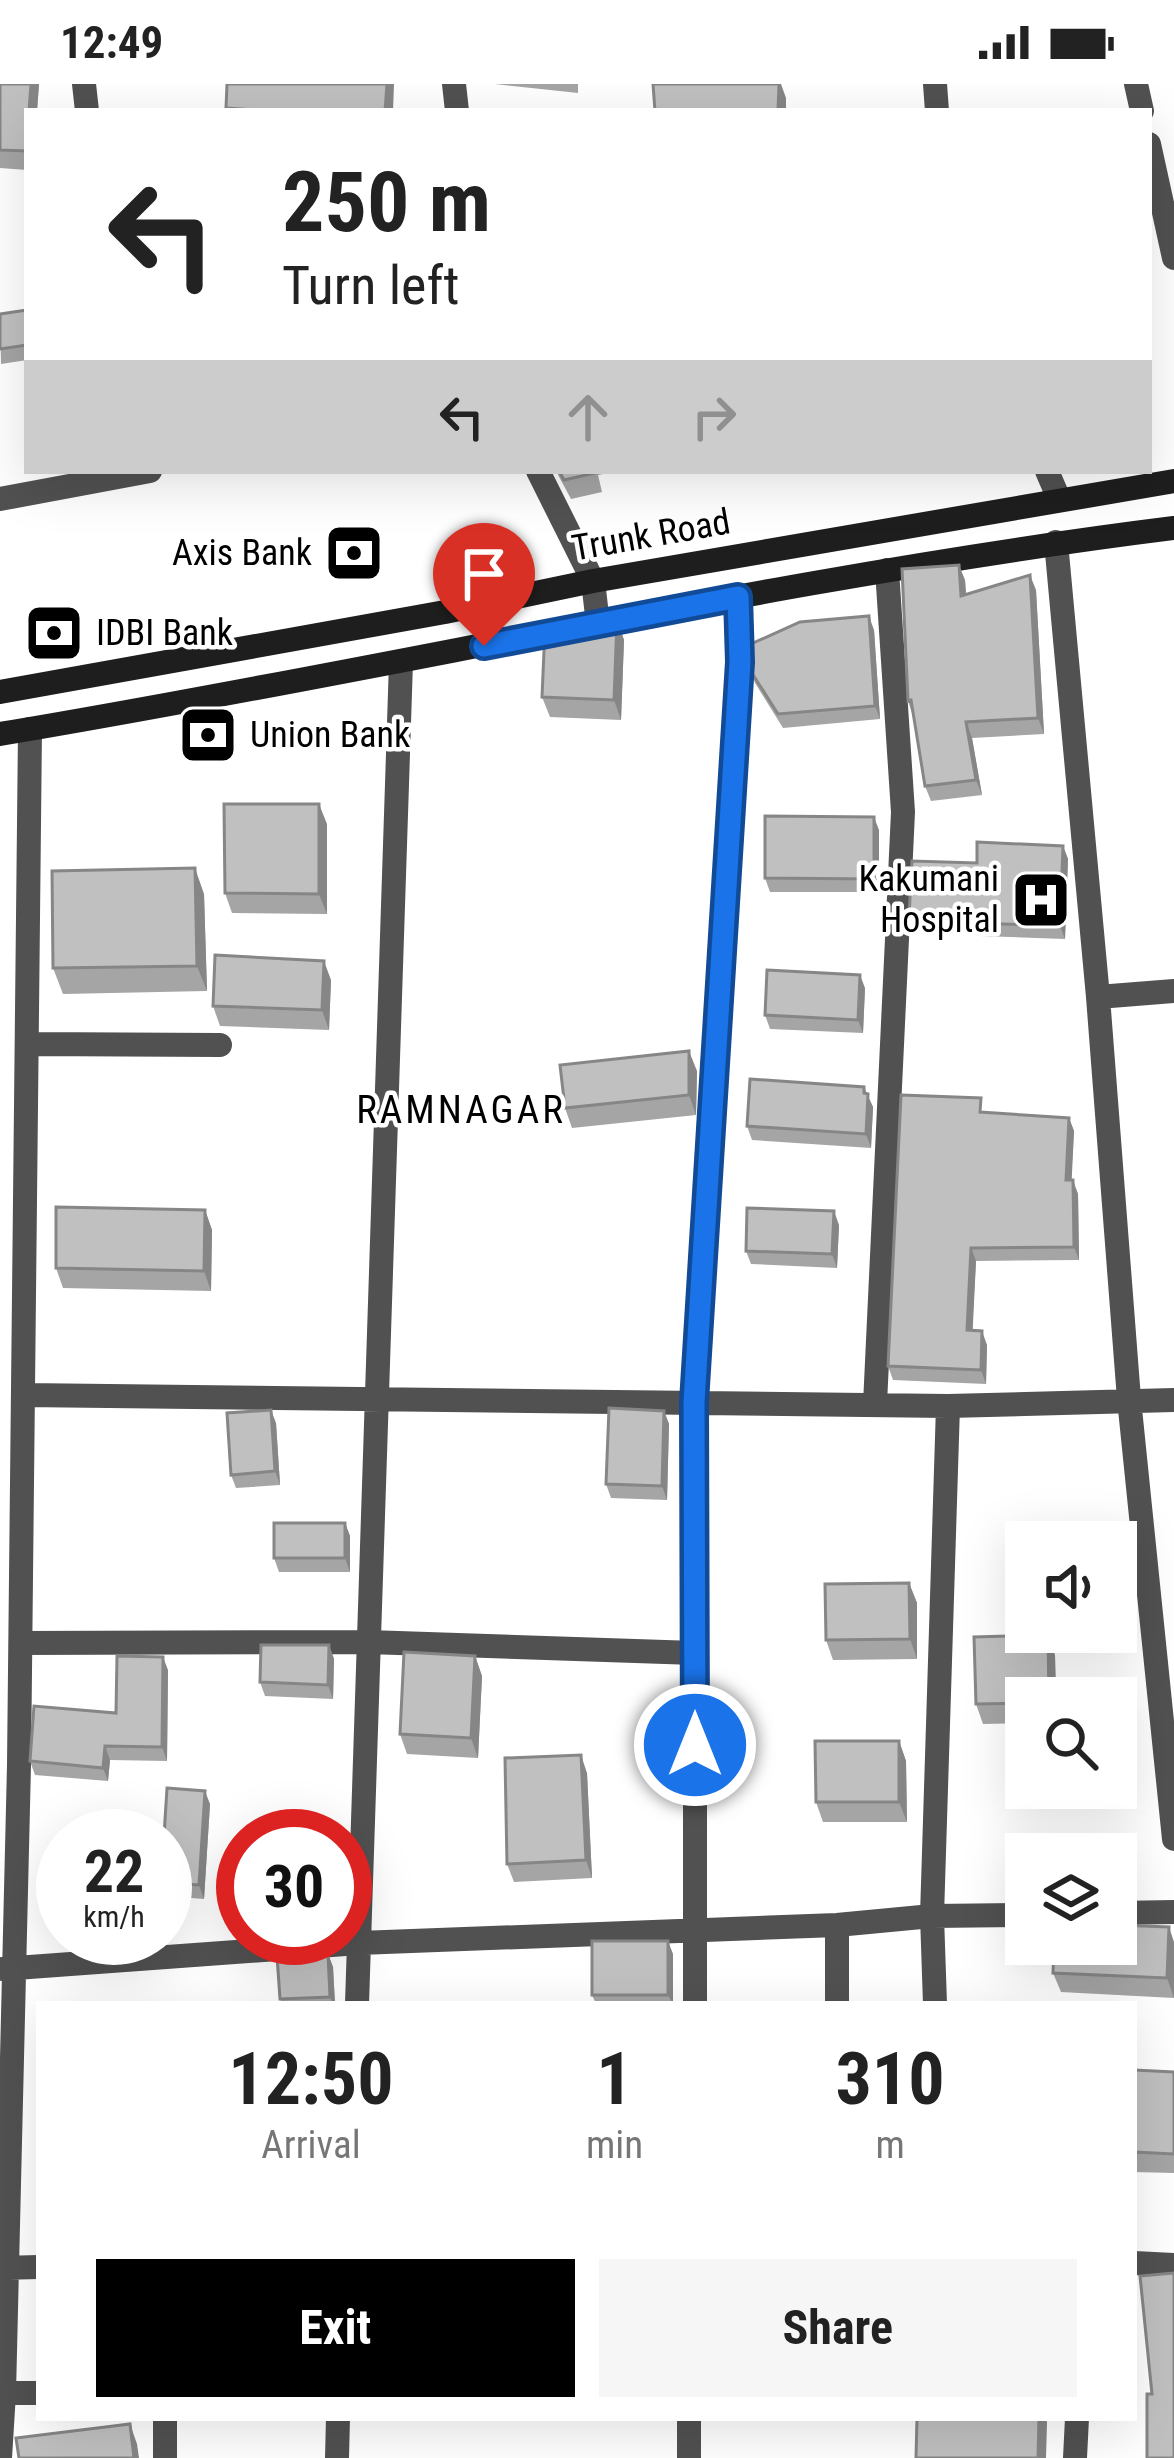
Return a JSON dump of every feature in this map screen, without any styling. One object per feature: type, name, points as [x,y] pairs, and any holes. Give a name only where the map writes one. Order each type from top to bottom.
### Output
[{"type":"main road","name":"Trunk Road","points":[[0,692],[593,581],[1174,481]]},
{"type":"main road","points":[[0,734],[887,570],[1174,528]]},
{"type":"street","points":[[1152,158],[1174,259]]},
{"type":"street","points":[[0,499],[131,474]]},
{"type":"street","points":[[540,474],[593,581],[598,625]]},
{"type":"street","points":[[1048,474],[1059,499]]},
{"type":"street","points":[[1056,542],[1129,1400],[1174,1838]]},
{"type":"street","points":[[875,1404],[903,812],[887,570]]},
{"type":"street","points":[[694,2001],[694,1402],[740,662],[738,597]]},
{"type":"street","points":[[363,1809],[401,662]]},
{"type":"street","points":[[0,2458],[10,1765],[21,1643],[24,1395],[13,1299],[28,1044],[30,729]]},
{"type":"street","points":[[1098,998],[1174,992]]},
{"type":"street","points":[[28,1044],[220,1045]]},
{"type":"street","points":[[24,1395],[948,1406],[1174,1400]]},
{"type":"street","points":[[934,2001],[932,1916],[948,1406]]},
{"type":"street","points":[[21,1643],[368,1642],[695,1653]]},
{"type":"street","points":[[1137,1913],[1174,1912]]},
{"type":"street","points":[[372,1942],[1005,1915]]},
{"type":"street","points":[[836,2001],[837,1924]]},
{"type":"street","points":[[8,1969],[216,1954]]},
{"type":"street","points":[[357,2001],[358,1965]]},
{"type":"street","points":[[1137,2263],[1174,2264]]},
{"type":"street","points":[[4,2268],[36,2267]]},
{"type":"street","points":[[2,2393],[36,2393]]},
{"type":"street","points":[[165,2421],[165,2458]]},
{"type":"street","points":[[337,2458],[338,2421]]},
{"type":"street","points":[[689,2421],[689,2458]]},
{"type":"street","points":[[1075,2458],[1077,2421]]},
{"type":"building","points":[[0,84],[31,84],[29,108],[24,108],[24,151],[0,150]]},
{"type":"building","points":[[227,84],[387,84],[385,108],[226,108]]},
{"type":"building","points":[[653,84],[779,84],[778,108],[655,108]]},
{"type":"building","points":[[24,310],[24,345],[0,349],[0,314]]},
{"type":"building","points":[[959,565],[961,596],[1030,575],[1038,718],[966,722],[976,780],[925,786],[908,701],[902,569]]},
{"type":"building","points":[[869,616],[875,706],[778,714],[750,670],[751,644],[800,622]]},
{"type":"building","points":[[617,620],[614,700],[542,697],[545,628]]},
{"type":"building","points":[[224,804],[319,804],[319,894],[225,893]]},
{"type":"building","points":[[765,816],[874,817],[874,879],[765,878]]},
{"type":"building","points":[[977,842],[1063,846],[1060,926],[909,916],[912,861],[977,863]]},
{"type":"building","points":[[195,868],[197,966],[53,968],[52,871]]},
{"type":"building","points":[[215,955],[324,961],[322,1010],[213,1006]]},
{"type":"building","points":[[767,970],[860,975],[858,1020],[765,1015]]},
{"type":"building","points":[[689,1051],[689,1095],[565,1108],[560,1065]]},
{"type":"building","points":[[750,1079],[864,1087],[868,1094],[866,1134],[747,1126]]},
{"type":"building","points":[[901,1095],[981,1098],[980,1112],[1069,1118],[1066,1180],[1073,1180],[1074,1247],[971,1248],[967,1330],[982,1331],[981,1370],[888,1366]]},
{"type":"building","points":[[56,1207],[205,1210],[204,1271],[56,1268]]},
{"type":"building","points":[[747,1208],[834,1211],[832,1254],[746,1251]]},
{"type":"building","points":[[609,1408],[664,1411],[662,1486],[606,1484]]},
{"type":"building","points":[[271,1410],[275,1471],[231,1475],[227,1413]]},
{"type":"building","points":[[274,1523],[345,1523],[345,1558],[274,1558]]},
{"type":"building","points":[[909,1583],[910,1639],[826,1640],[825,1584]]},
{"type":"building","points":[[1005,1636],[1005,1653],[1048,1653],[1049,1677],[1005,1677],[1005,1703],[976,1704],[974,1637]]},
{"type":"building","points":[[261,1645],[329,1645],[328,1685],[260,1682]]},
{"type":"building","points":[[404,1652],[475,1656],[471,1738],[400,1734]]},
{"type":"building","points":[[117,1656],[163,1657],[162,1747],[105,1746],[103,1768],[30,1761],[34,1706],[116,1713]]},
{"type":"building","points":[[815,1741],[899,1741],[899,1802],[816,1802]]},
{"type":"building","points":[[581,1755],[586,1860],[507,1864],[505,1758]]},
{"type":"building","points":[[167,1788],[205,1791],[199,1885],[192,1885],[192,1809],[166,1809]]},
{"type":"building","points":[[1137,1926],[1169,1927],[1167,1978],[1053,1973],[1053,1965],[1137,1965]]},
{"type":"building","points":[[592,1941],[668,1941],[668,1995],[592,1995]]},
{"type":"building","points":[[278,1965],[329,1965],[330,1997],[280,1999]]},
{"type":"building","points":[[1137,2070],[1174,2072],[1174,2154],[1137,2152]]},
{"type":"building","points":[[1174,2273],[1174,2458],[1147,2458],[1147,2394],[1152,2394],[1140,2276]]},
{"type":"building","points":[[917,2421],[1039,2421],[1038,2458],[916,2458]]},
{"type":"building","points":[[130,2424],[134,2458],[19,2458],[16,2438]]},
{"type":"place","name":"Axis Bank","points":[[354,553]]},
{"type":"place","name":"IDBI Bank","points":[[54,633]]},
{"type":"place","name":"Union Bank","points":[[208,735]]},
{"type":"place","name":"Kakumani Hospital","points":[[1041,900]]},
{"type":"district","name":"RAMNAGAR","points":[[461,1110]]},
{"type":"route","points":[[484,646],[738,597],[740,662],[694,1402],[695,1745]]}]
